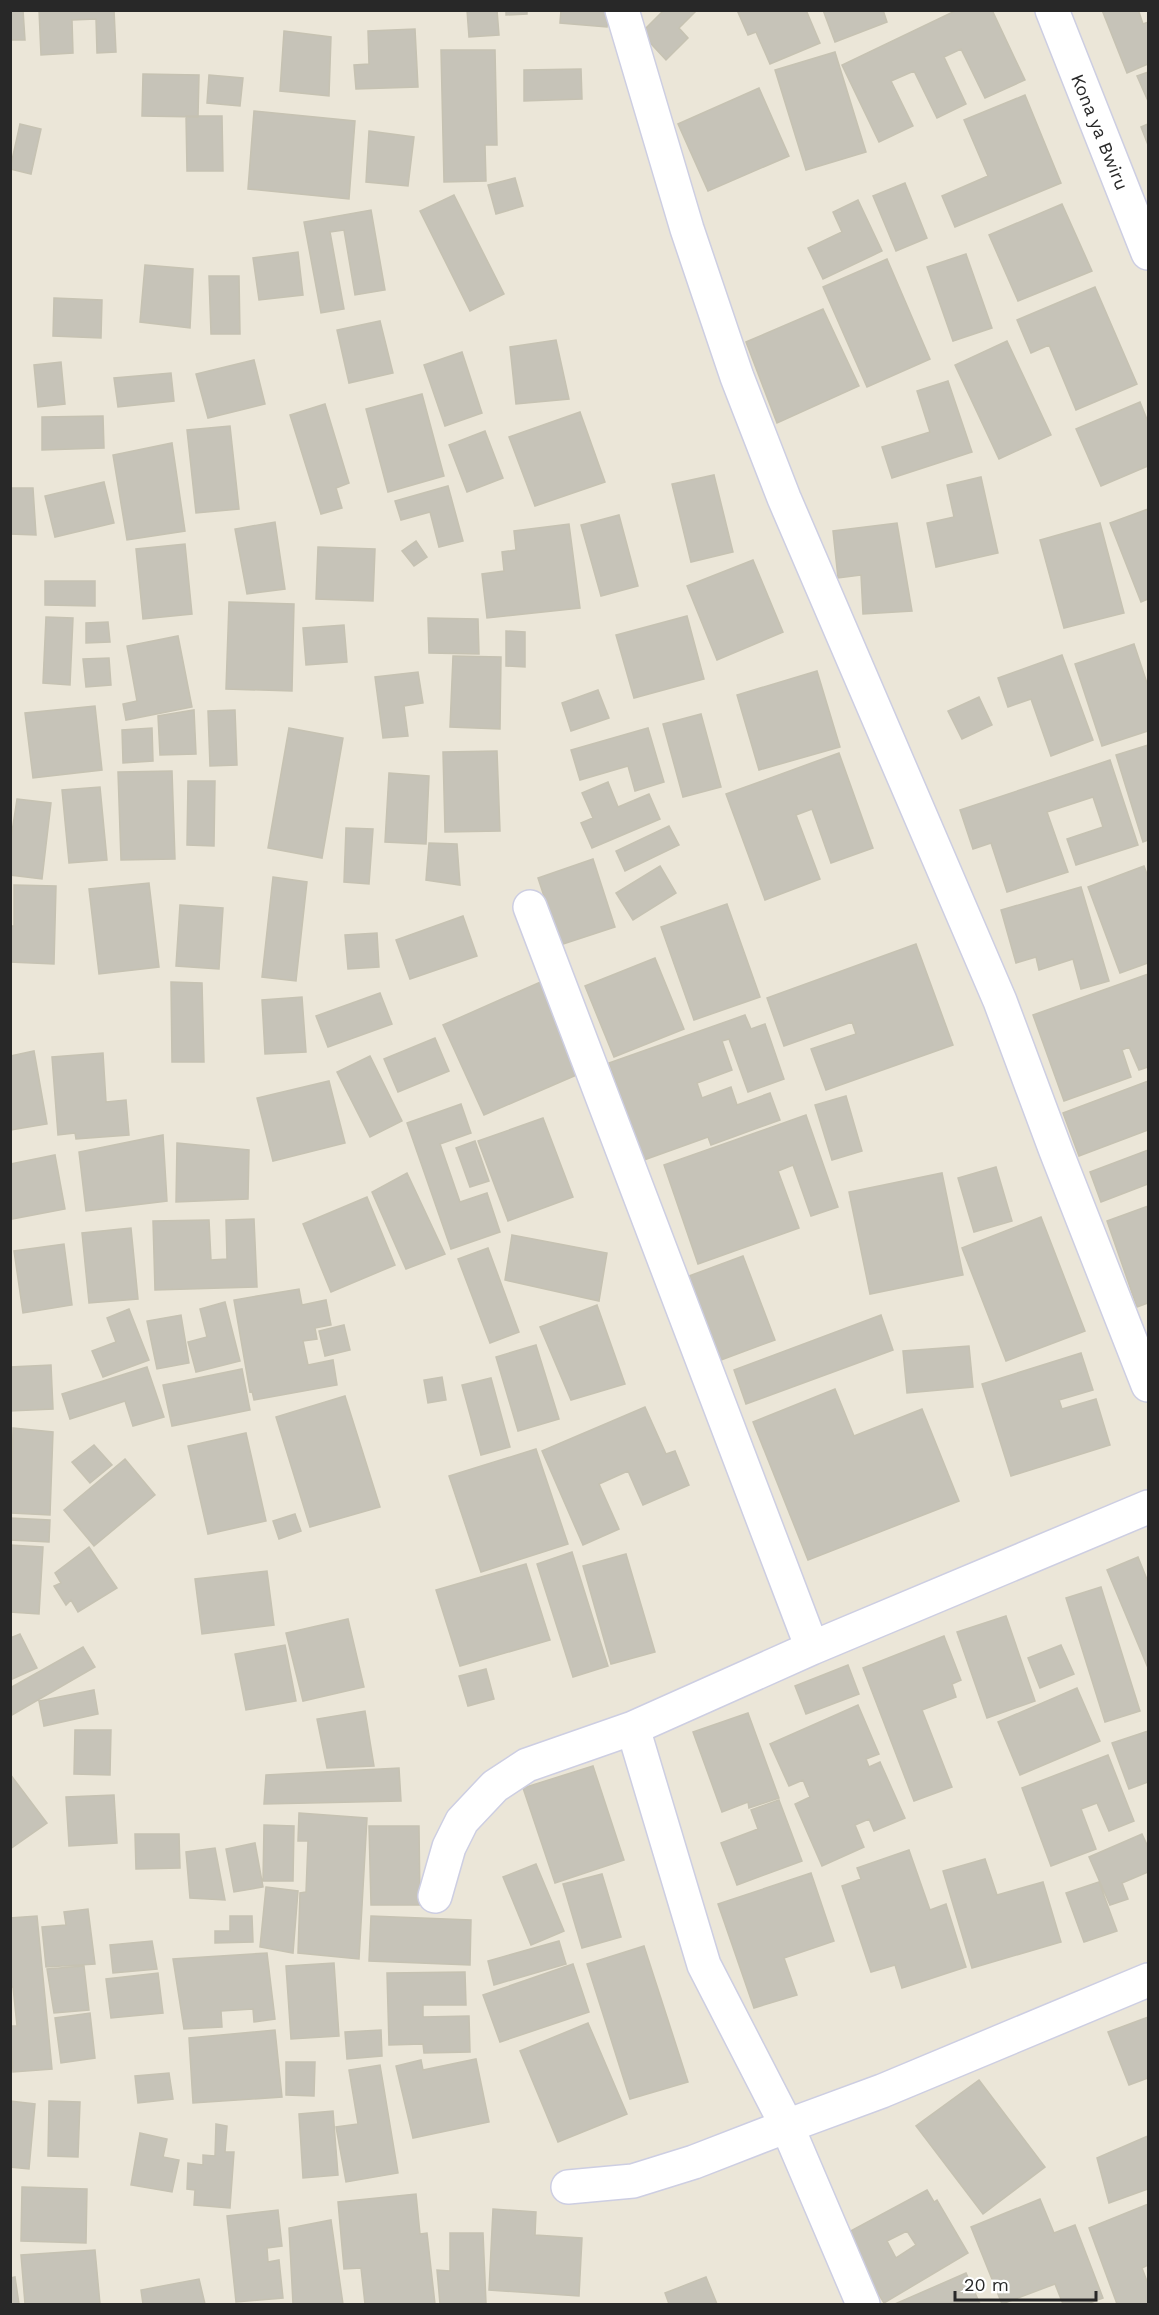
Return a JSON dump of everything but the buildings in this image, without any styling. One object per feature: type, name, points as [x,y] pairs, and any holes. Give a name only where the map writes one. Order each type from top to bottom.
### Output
[{"type":"street","points":[[622,10],[687,229],[742,388],[798,530],[1000,1001],[1056,1151],[1149,1385]]},
{"type":"street","name":"Kona ya Bwiru","points":[[1052,10],[1149,253]]},
{"type":"street","points":[[530,907],[812,1648]]},
{"type":"street","points":[[435,1896],[448,1846],[462,1821],[495,1786],[527,1765],[633,1728],[812,1648],[1149,1507]]},
{"type":"street","points":[[633,1728],[704,1965],[787,2126],[863,2304]]},
{"type":"street","points":[[568,2187],[633,2181],[694,2162],[882,2091],[1149,1980]]}]
